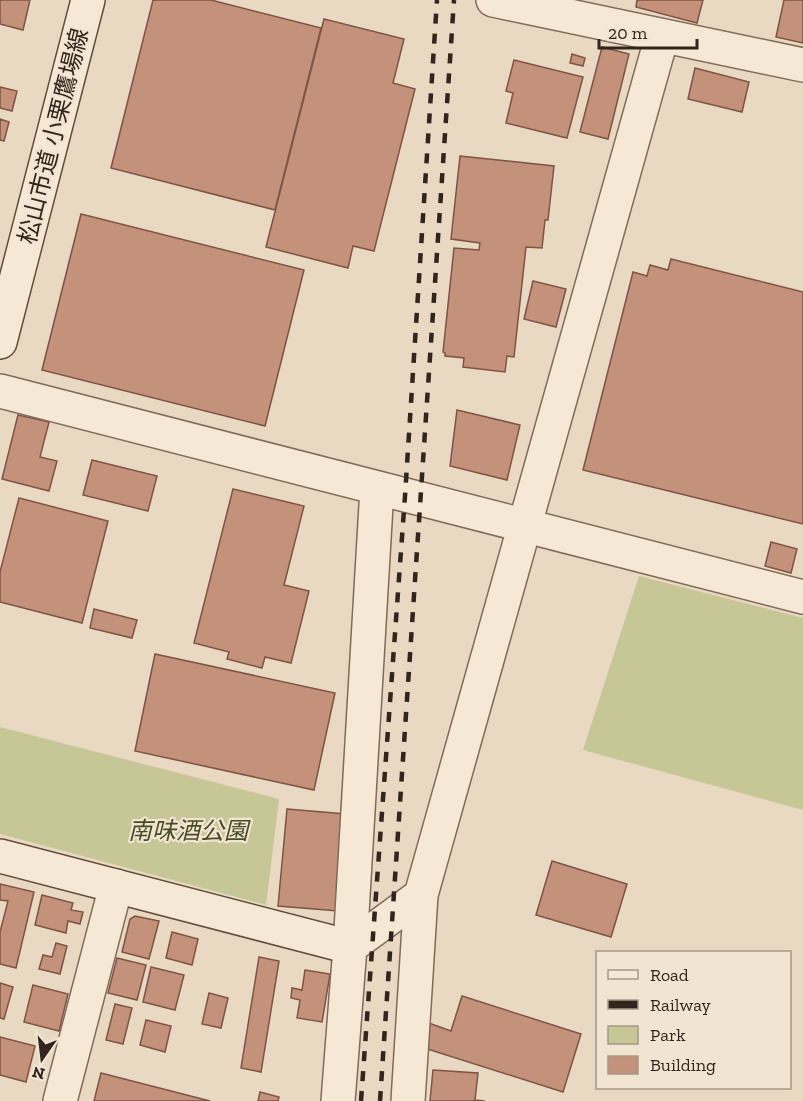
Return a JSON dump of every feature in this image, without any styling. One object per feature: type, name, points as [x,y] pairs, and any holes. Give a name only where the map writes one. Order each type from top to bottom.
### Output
[{"type":"street","name":"松山市道 小栗鷹場線","points":[[0,342],[88,0]]},
{"type":"street","points":[[493,0],[612,12],[662,36],[803,65]]},
{"type":"street","points":[[408,1101],[421,895],[662,36]]},
{"type":"street","points":[[0,391],[803,597]]},
{"type":"street","points":[[338,1101],[350,948],[377,488]]},
{"type":"street","points":[[0,856],[350,948]]},
{"type":"street","points":[[60,1101],[116,886]]},
{"type":"street","points":[[350,948],[421,895]]},
{"type":"green space","points":[[639,576],[803,618],[803,810],[583,750]]},
{"type":"green space","name":"南味酒公園","points":[[0,727],[279,799],[266,905],[0,834]]},
{"type":"building","points":[[0,0],[30,0],[23,30],[0,24]]},
{"type":"building","points":[[153,0],[211,0],[321,28],[275,210],[111,168]]},
{"type":"building","points":[[637,0],[703,0],[697,23],[636,7]]},
{"type":"building","points":[[784,0],[803,0],[803,43],[776,37]]},
{"type":"building","points":[[324,19],[404,39],[393,83],[415,89],[374,251],[353,246],[348,268],[266,247]]},
{"type":"building","points":[[602,47],[629,54],[608,139],[580,132]]},
{"type":"building","points":[[572,54],[585,58],[583,66],[570,63]]},
{"type":"building","points":[[514,60],[583,77],[567,138],[506,123],[513,93],[506,91]]},
{"type":"building","points":[[695,68],[749,82],[742,112],[688,99]]},
{"type":"building","points":[[0,87],[17,91],[12,111],[0,108]]},
{"type":"building","points":[[0,119],[9,122],[4,141],[0,140]]},
{"type":"building","points":[[460,156],[554,166],[548,220],[545,220],[542,248],[526,247],[514,357],[507,356],[505,372],[463,367],[464,358],[445,356],[443,352],[454,248],[479,250],[480,243],[451,239]]},
{"type":"building","points":[[81,214],[304,270],[265,426],[42,370]]},
{"type":"building","points":[[671,259],[803,292],[803,524],[583,470],[633,272],[647,276],[650,265],[668,270]]},
{"type":"building","points":[[533,281],[566,289],[556,327],[524,319]]},
{"type":"building","points":[[457,410],[520,425],[507,480],[450,466]]},
{"type":"building","points":[[18,415],[49,422],[40,457],[57,461],[49,491],[2,479]]},
{"type":"building","points":[[92,460],[157,476],[148,511],[83,495]]},
{"type":"building","points":[[233,489],[304,506],[284,585],[309,591],[291,663],[265,657],[262,668],[227,659],[229,652],[194,643]]},
{"type":"building","points":[[19,498],[108,521],[82,623],[0,602],[0,572]]},
{"type":"building","points":[[771,542],[797,549],[791,573],[765,566]]},
{"type":"building","points":[[94,609],[137,620],[132,638],[90,628]]},
{"type":"building","points":[[155,654],[335,693],[314,790],[135,751]]},
{"type":"building","points":[[287,809],[346,814],[338,911],[278,906]]},
{"type":"building","points":[[552,861],[627,884],[611,937],[536,915]]},
{"type":"building","points":[[0,884],[34,892],[16,968],[0,964],[0,932],[8,901],[0,900]]},
{"type":"building","points":[[42,895],[73,903],[71,910],[83,912],[80,924],[68,921],[66,933],[35,925]]},
{"type":"building","points":[[135,916],[159,921],[149,959],[122,952],[130,919]]},
{"type":"building","points":[[172,932],[198,939],[192,965],[166,958]]},
{"type":"building","points":[[56,943],[67,946],[60,974],[39,969],[43,955],[52,957]]},
{"type":"building","points":[[259,957],[279,961],[261,1072],[241,1068]]},
{"type":"building","points":[[117,958],[146,965],[137,1000],[108,993]]},
{"type":"building","points":[[151,967],[184,975],[175,1010],[143,1002]]},
{"type":"building","points":[[305,970],[330,974],[322,1022],[297,1018],[300,1000],[291,998],[292,988],[302,990]]},
{"type":"building","points":[[0,983],[13,987],[4,1019],[0,1018]]},
{"type":"building","points":[[33,985],[68,994],[59,1031],[24,1022]]},
{"type":"building","points":[[209,993],[228,998],[221,1028],[202,1024]]},
{"type":"building","points":[[462,996],[581,1034],[563,1092],[418,1046],[426,1022],[451,1031]]},
{"type":"building","points":[[115,1004],[132,1008],[123,1044],[106,1040]]},
{"type":"building","points":[[146,1020],[171,1026],[165,1052],[140,1045]]},
{"type":"building","points":[[0,1037],[35,1046],[26,1082],[0,1075]]},
{"type":"building","points":[[433,1070],[478,1073],[475,1100],[485,1101],[430,1101]]},
{"type":"building","points":[[101,1073],[210,1101],[94,1101]]},
{"type":"building","points":[[260,1092],[279,1097],[278,1101],[258,1101]]},
{"type":"railway","points":[[361,1101],[405,496],[437,0]]},
{"type":"railway","points":[[380,1101],[454,0]]}]
